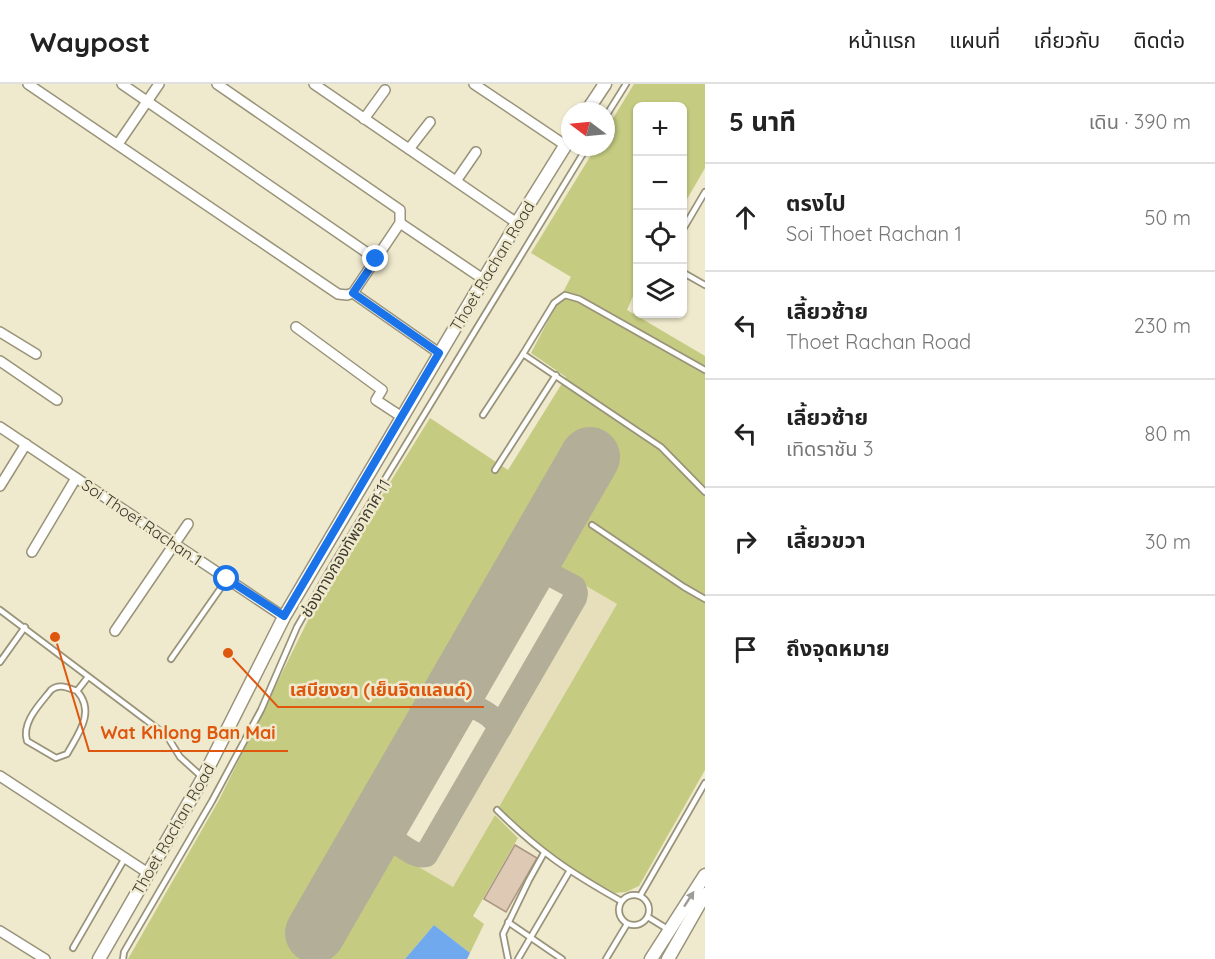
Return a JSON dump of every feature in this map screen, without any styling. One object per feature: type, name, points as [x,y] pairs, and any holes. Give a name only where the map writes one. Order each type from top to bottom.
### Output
[{"type":"street","points":[[28,84],[338,294],[347,296],[353,293],[400,223],[399,210],[217,84]]},
{"type":"street","points":[[122,84],[376,259]]},
{"type":"street","points":[[118,144],[159,84]]},
{"type":"street","points":[[474,84],[561,138]]},
{"type":"street","points":[[593,102],[605,84]]},
{"type":"street","points":[[319,85],[364,119],[517,223]]},
{"type":"street","points":[[364,119],[385,90]]},
{"type":"street","points":[[409,149],[429,122]]},
{"type":"street","points":[[456,181],[476,152]]},
{"type":"street","name":"Thoet Rachan Road","points":[[96,957],[203,778],[284,616],[483,279],[561,153]]},
{"type":"street","points":[[400,223],[483,279]]},
{"type":"street","points":[[353,293],[439,353]]},
{"type":"street","points":[[296,327],[382,390],[376,400],[402,417]]},
{"type":"street","points":[[0,332],[36,354]]},
{"type":"street","points":[[0,361],[57,400]]},
{"type":"street","name":"Soi Thoet Rachan 1","points":[[0,427],[284,616]]},
{"type":"street","points":[[0,486],[26,444]]},
{"type":"street","points":[[32,552],[76,478]]},
{"type":"street","points":[[115,631],[188,524]]},
{"type":"street","points":[[0,776],[148,873]]},
{"type":"street","points":[[651,959],[705,875]]},
{"type":"street","points":[[668,959],[705,894]]},
{"type":"street","points":[[0,931],[45,959]]},
{"type":"lane","points":[[615,102],[626,84]]},
{"type":"lane","name":"ช่องทางกองทัพอากาศ 11","points":[[123,959],[124,952],[188,845],[261,710],[297,627],[582,156]]},
{"type":"lane","points":[[687,223],[705,192]]},
{"type":"lane","points":[[687,275],[705,285]]},
{"type":"lane","points":[[483,415],[554,303],[565,295],[579,298],[705,370]]},
{"type":"lane","points":[[523,354],[661,447],[705,492]]},
{"type":"lane","points":[[495,470],[556,375]]},
{"type":"lane","points":[[592,525],[705,599]]},
{"type":"lane","points":[[171,659],[227,579]]},
{"type":"lane","points":[[0,610],[167,736],[180,757],[203,778]]},
{"type":"lane","points":[[0,662],[25,627]]},
{"type":"lane","points":[[77,691],[88,677]]},
{"type":"lane","points":[[55,686],[60,686],[77,691],[86,705],[86,714],[84,723],[67,754],[56,758],[27,741],[25,735],[30,718],[51,690],[55,686]]},
{"type":"lane","points":[[640,896],[705,783]]},
{"type":"lane","points":[[497,810],[526,839],[569,872],[621,901]]},
{"type":"lane","points":[[508,959],[503,934],[544,853]]},
{"type":"lane","points":[[73,948],[125,858]]},
{"type":"lane","points":[[518,959],[569,872]]},
{"type":"lane","points":[[628,896],[640,896],[645,899],[649,907],[648,917],[641,924],[632,926],[627,924],[618,911],[621,901],[628,896]]},
{"type":"lane","points":[[648,917],[669,930]]},
{"type":"lane","points":[[508,922],[562,959]]},
{"type":"lane","points":[[606,959],[627,924]]},
{"type":"shaded area","points":[[547,563],[617,604],[453,887],[383,846],[392,832],[423,849],[493,728],[462,709],[471,694],[500,711],[566,597],[537,580]]},
{"type":"green space","points":[[634,84],[705,84],[705,168],[687,199],[687,102],[633,102],[633,296],[627,310],[633,314],[633,318],[641,318],[705,356],[705,770],[639,886],[626,892],[615,893],[583,876],[541,847],[499,807],[617,604],[547,563],[606,461],[578,445],[298,930],[326,947],[383,846],[453,887],[495,815],[518,838],[473,916],[484,924],[470,953],[434,925],[405,959],[128,959],[219,800],[322,592],[430,418],[508,470],[566,377],[531,353],[571,277],[531,253],[590,156],[615,156],[615,115]]},
{"type":"water","points":[[434,925],[470,953],[467,959],[405,959]]},
{"type":"building","points":[[515,845],[537,858],[506,912],[484,899]]},
{"type":"taxiway","points":[[371,837],[387,838],[413,853],[426,855],[575,598],[574,587],[538,568],[534,555]]},
{"type":"taxiway","points":[[457,689],[466,701],[490,716],[500,728]]},
{"type":"runway","points":[[315,933],[590,457]]},
{"type":"place","name":"Wat Khlong Ban Mai","points":[[55,637]]},
{"type":"place","name":"เสบียงยา (เย็นจิตแลนด์)","points":[[228,653]]},
{"type":"route","points":[[227,579],[284,616],[439,353],[353,293],[376,259]]}]
